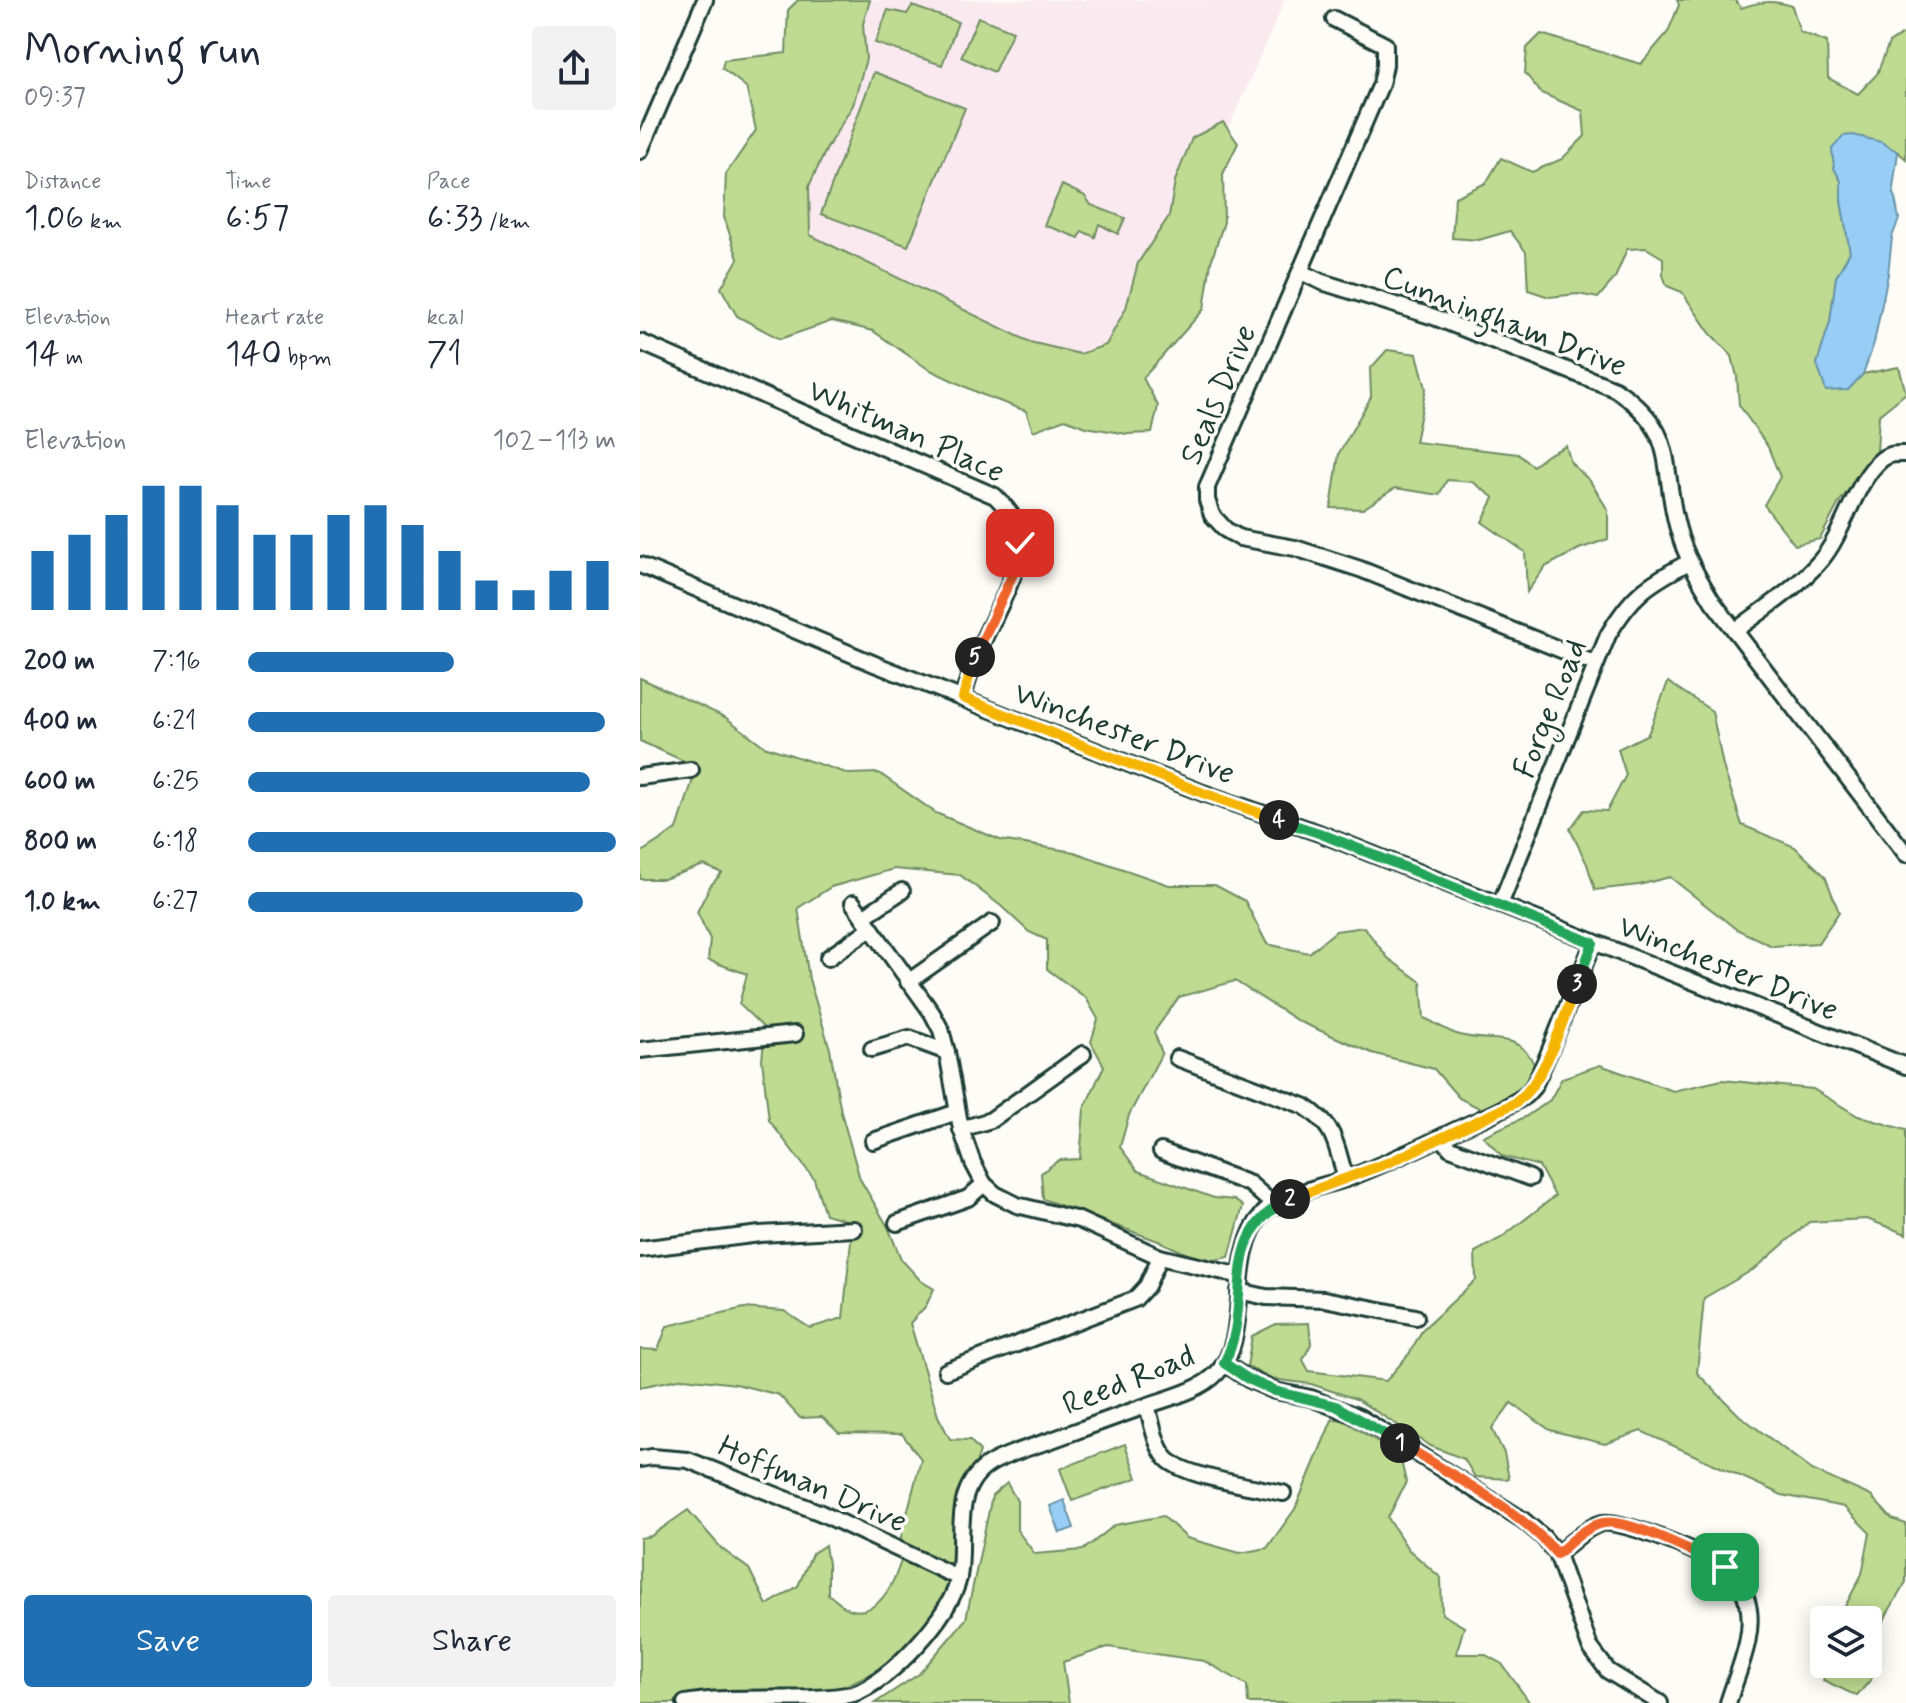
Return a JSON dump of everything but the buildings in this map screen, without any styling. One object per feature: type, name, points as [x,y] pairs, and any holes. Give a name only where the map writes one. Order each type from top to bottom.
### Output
[{"type":"street","points":[[640,151],[705,0]]},
{"type":"street","name":"Seals Drive","points":[[1334,19],[1385,45],[1381,84],[1207,487],[1212,515],[1226,530],[1240,538],[1295,548],[1360,569],[1596,664]]},
{"type":"street","name":"Cunningham Drive","points":[[1301,272],[1322,282],[1434,317],[1615,389],[1635,402],[1654,423],[1664,447],[1678,529],[1689,562],[1735,631],[1906,854]]},
{"type":"street","name":"Whitman Place","points":[[640,342],[995,496],[1011,512],[1020,543],[1017,565],[974,661],[963,698]]},
{"type":"street","points":[[1735,631],[1783,596],[1822,559],[1870,473],[1882,459],[1891,454],[1906,454]]},
{"type":"street","name":"Forge Road","points":[[1500,905],[1608,635],[1634,597],[1652,582],[1689,562]]},
{"type":"street","name":"Winchester Drive","points":[[640,565],[1203,793],[1319,833],[1906,1066]]},
{"type":"street","points":[[640,777],[691,770]]},
{"type":"street","points":[[828,958],[902,891]]},
{"type":"street","points":[[853,903],[941,1030],[961,1129],[984,1184],[995,1194],[1017,1205],[1079,1220],[1160,1257],[1241,1276]]},
{"type":"street","points":[[908,982],[992,923]]},
{"type":"street","name":"Reed Road","points":[[685,1703],[706,1699],[823,1699],[861,1691],[881,1679],[926,1634],[953,1599],[959,1578],[962,1507],[972,1484],[983,1470],[992,1462],[1022,1450],[1172,1397],[1208,1380],[1224,1363],[1233,1337],[1249,1236],[1264,1214],[1297,1195],[1390,1162],[1515,1103],[1534,1086],[1593,943]]},
{"type":"street","points":[[640,1049],[795,1034]]},
{"type":"street","points":[[872,1049],[909,1038],[947,1052]]},
{"type":"street","points":[[961,1129],[991,1120],[1083,1054]]},
{"type":"street","points":[[1177,1058],[1304,1106],[1323,1119],[1330,1128],[1346,1179]]},
{"type":"street","points":[[873,1141],[957,1112]]},
{"type":"street","points":[[1442,1137],[1450,1148],[1530,1178]]},
{"type":"street","points":[[1161,1151],[1250,1184],[1275,1206]]},
{"type":"street","points":[[897,1223],[968,1198],[984,1184]]},
{"type":"street","points":[[640,1249],[760,1234],[854,1229]]},
{"type":"street","points":[[946,1371],[1135,1299],[1147,1286],[1160,1257]]},
{"type":"street","points":[[1239,1291],[1266,1297],[1324,1299],[1416,1317]]},
{"type":"street","points":[[1224,1363],[1248,1379],[1275,1391],[1311,1398],[1359,1417],[1523,1520],[1557,1554],[1590,1647],[1608,1671],[1660,1703]]},
{"type":"street","points":[[1147,1406],[1159,1448],[1168,1461],[1207,1477],[1283,1493]]},
{"type":"street","name":"Hoffman Drive","points":[[640,1459],[688,1460],[821,1513],[959,1578]]},
{"type":"street","points":[[1557,1554],[1584,1531],[1601,1523],[1617,1522],[1682,1546],[1725,1567],[1738,1581],[1747,1601],[1749,1617],[1745,1647],[1728,1703]]},
{"type":"shaded area","points":[[838,0],[1285,0],[1113,391],[737,240]]},
{"type":"green space","points":[[798,0],[870,0],[863,24],[866,59],[853,105],[809,186],[810,235],[1030,342],[1080,354],[1106,345],[1126,308],[1138,263],[1169,216],[1175,181],[1192,138],[1223,122],[1238,143],[1223,174],[1224,222],[1211,262],[1204,309],[1143,378],[1158,406],[1152,433],[1127,434],[1086,427],[1065,419],[1033,431],[1026,411],[928,369],[873,331],[832,321],[780,339],[737,316],[721,288],[738,259],[724,217],[726,174],[756,130],[746,87],[722,68],[724,60],[786,53],[788,10]]},
{"type":"green space","points":[[1677,0],[1735,0],[1741,8],[1767,2],[1792,6],[1800,32],[1827,42],[1828,78],[1858,94],[1877,74],[1889,43],[1906,32],[1906,159],[1898,152],[1834,168],[1841,181],[1850,252],[1836,277],[1830,322],[1817,364],[1848,390],[1863,374],[1899,367],[1906,393],[1879,415],[1877,453],[1840,501],[1820,539],[1795,545],[1764,505],[1780,477],[1768,447],[1739,405],[1732,356],[1710,333],[1682,292],[1667,286],[1663,275],[1663,258],[1646,248],[1627,249],[1615,278],[1598,298],[1578,294],[1549,297],[1528,290],[1526,252],[1510,231],[1479,240],[1452,238],[1455,197],[1486,183],[1501,158],[1532,172],[1562,159],[1585,136],[1583,111],[1541,93],[1525,73],[1527,48],[1541,34],[1641,64],[1668,32],[1679,5]]},
{"type":"green space","points":[[912,6],[958,22],[942,65],[875,43],[888,10],[907,14]]},
{"type":"green space","points":[[978,17],[1013,31],[994,72],[961,57]]},
{"type":"green space","points":[[874,72],[965,108],[908,246],[821,214]]},
{"type":"green space","points":[[1062,185],[1085,196],[1091,205],[1125,218],[1118,234],[1099,224],[1095,237],[1082,231],[1079,238],[1044,225]]},
{"type":"green space","points":[[1387,350],[1417,354],[1426,388],[1415,442],[1518,454],[1533,466],[1566,446],[1571,463],[1590,481],[1608,510],[1608,539],[1579,549],[1545,567],[1527,592],[1525,552],[1482,522],[1494,498],[1473,482],[1447,480],[1439,495],[1395,488],[1363,509],[1331,508],[1339,453],[1371,397],[1370,369]]},
{"type":"green space","points":[[640,678],[725,717],[764,746],[849,774],[879,773],[936,813],[1000,840],[1074,852],[1169,885],[1215,885],[1245,901],[1267,944],[1309,953],[1336,931],[1364,927],[1388,958],[1421,982],[1424,1018],[1460,1035],[1511,1042],[1520,1046],[1534,1064],[1518,1096],[1481,1109],[1459,1098],[1434,1069],[1372,1053],[1298,1021],[1235,981],[1179,997],[1154,1032],[1162,1053],[1129,1115],[1120,1147],[1138,1171],[1214,1198],[1234,1200],[1243,1206],[1229,1257],[1205,1262],[1161,1242],[1043,1199],[1041,1173],[1059,1160],[1080,1159],[1084,1109],[1104,1066],[1091,1042],[1098,1019],[1086,998],[1047,969],[1047,940],[1029,932],[960,875],[894,869],[831,887],[798,908],[809,979],[830,1049],[841,1112],[860,1179],[888,1227],[901,1259],[921,1281],[934,1289],[926,1306],[910,1323],[938,1416],[950,1439],[970,1440],[980,1451],[955,1505],[953,1561],[948,1564],[930,1558],[900,1541],[921,1459],[902,1434],[839,1433],[822,1417],[800,1418],[779,1395],[736,1384],[684,1378],[640,1387],[640,1349],[658,1350],[667,1326],[744,1308],[784,1311],[810,1328],[843,1318],[851,1241],[863,1225],[825,1214],[814,1179],[769,1120],[762,1060],[765,1029],[739,1004],[747,974],[708,960],[710,939],[697,912],[710,886],[722,873],[704,865],[664,879],[640,879],[640,853],[677,829],[697,767],[640,741]]},
{"type":"green space","points":[[1668,682],[1712,711],[1723,766],[1742,825],[1795,847],[1825,876],[1839,912],[1818,943],[1772,946],[1736,929],[1670,877],[1639,885],[1595,890],[1587,864],[1570,829],[1584,810],[1607,811],[1626,775],[1618,749],[1648,734]]},
{"type":"green space","points":[[1600,1065],[1673,1091],[1722,1080],[1813,1089],[1858,1116],[1906,1130],[1906,1234],[1867,1219],[1809,1222],[1756,1268],[1704,1298],[1697,1373],[1739,1415],[1812,1470],[1871,1496],[1892,1519],[1906,1524],[1906,1582],[1882,1625],[1882,1606],[1845,1606],[1862,1574],[1870,1533],[1844,1507],[1782,1495],[1641,1431],[1605,1444],[1550,1430],[1511,1403],[1492,1429],[1504,1453],[1509,1479],[1475,1477],[1464,1459],[1431,1446],[1356,1399],[1311,1384],[1271,1379],[1247,1366],[1252,1336],[1276,1324],[1309,1323],[1311,1344],[1303,1360],[1309,1371],[1386,1381],[1409,1354],[1423,1329],[1476,1280],[1475,1252],[1501,1238],[1555,1196],[1539,1166],[1502,1156],[1483,1136],[1525,1117],[1550,1100],[1562,1078]]},
{"type":"green space","points":[[1342,1419],[1400,1456],[1406,1482],[1388,1518],[1408,1549],[1441,1578],[1442,1614],[1464,1627],[1456,1654],[1484,1654],[1502,1664],[1530,1703],[1248,1703],[1247,1685],[1204,1661],[1108,1647],[1063,1662],[1069,1703],[875,1703],[919,1674],[966,1619],[992,1496],[1007,1483],[1017,1501],[1017,1530],[1035,1554],[1083,1550],[1115,1525],[1163,1516],[1187,1538],[1240,1553],[1267,1548],[1295,1509],[1332,1420]]},
{"type":"green space","points":[[1125,1444],[1137,1478],[1072,1501],[1060,1469]]},
{"type":"green space","points":[[688,1510],[722,1549],[749,1569],[767,1605],[798,1586],[812,1554],[825,1545],[828,1594],[849,1609],[860,1611],[877,1604],[884,1597],[901,1561],[942,1576],[951,1583],[943,1605],[884,1667],[839,1689],[678,1703],[640,1703],[640,1538],[651,1536]]},
{"type":"green space","points":[[1824,1678],[1872,1678],[1857,1696]]},
{"type":"water","points":[[1853,135],[1881,142],[1898,152],[1893,188],[1899,219],[1892,237],[1874,343],[1863,374],[1848,390],[1826,391],[1817,364],[1830,322],[1836,277],[1850,252],[1841,181],[1834,168],[1832,149],[1843,136]]},
{"type":"water","points":[[1064,1500],[1074,1528],[1060,1533],[1050,1506]]},
{"type":"route","points":[[1020,543],[1017,565],[974,661],[963,698],[1203,793],[1319,833],[1593,943],[1548,1055],[1534,1086],[1526,1095],[1390,1162],[1297,1195],[1264,1214],[1249,1236],[1233,1337],[1224,1363],[1248,1379],[1275,1391],[1311,1398],[1359,1417],[1523,1520],[1557,1554],[1584,1531],[1601,1523],[1617,1522],[1682,1546],[1725,1567]]}]
